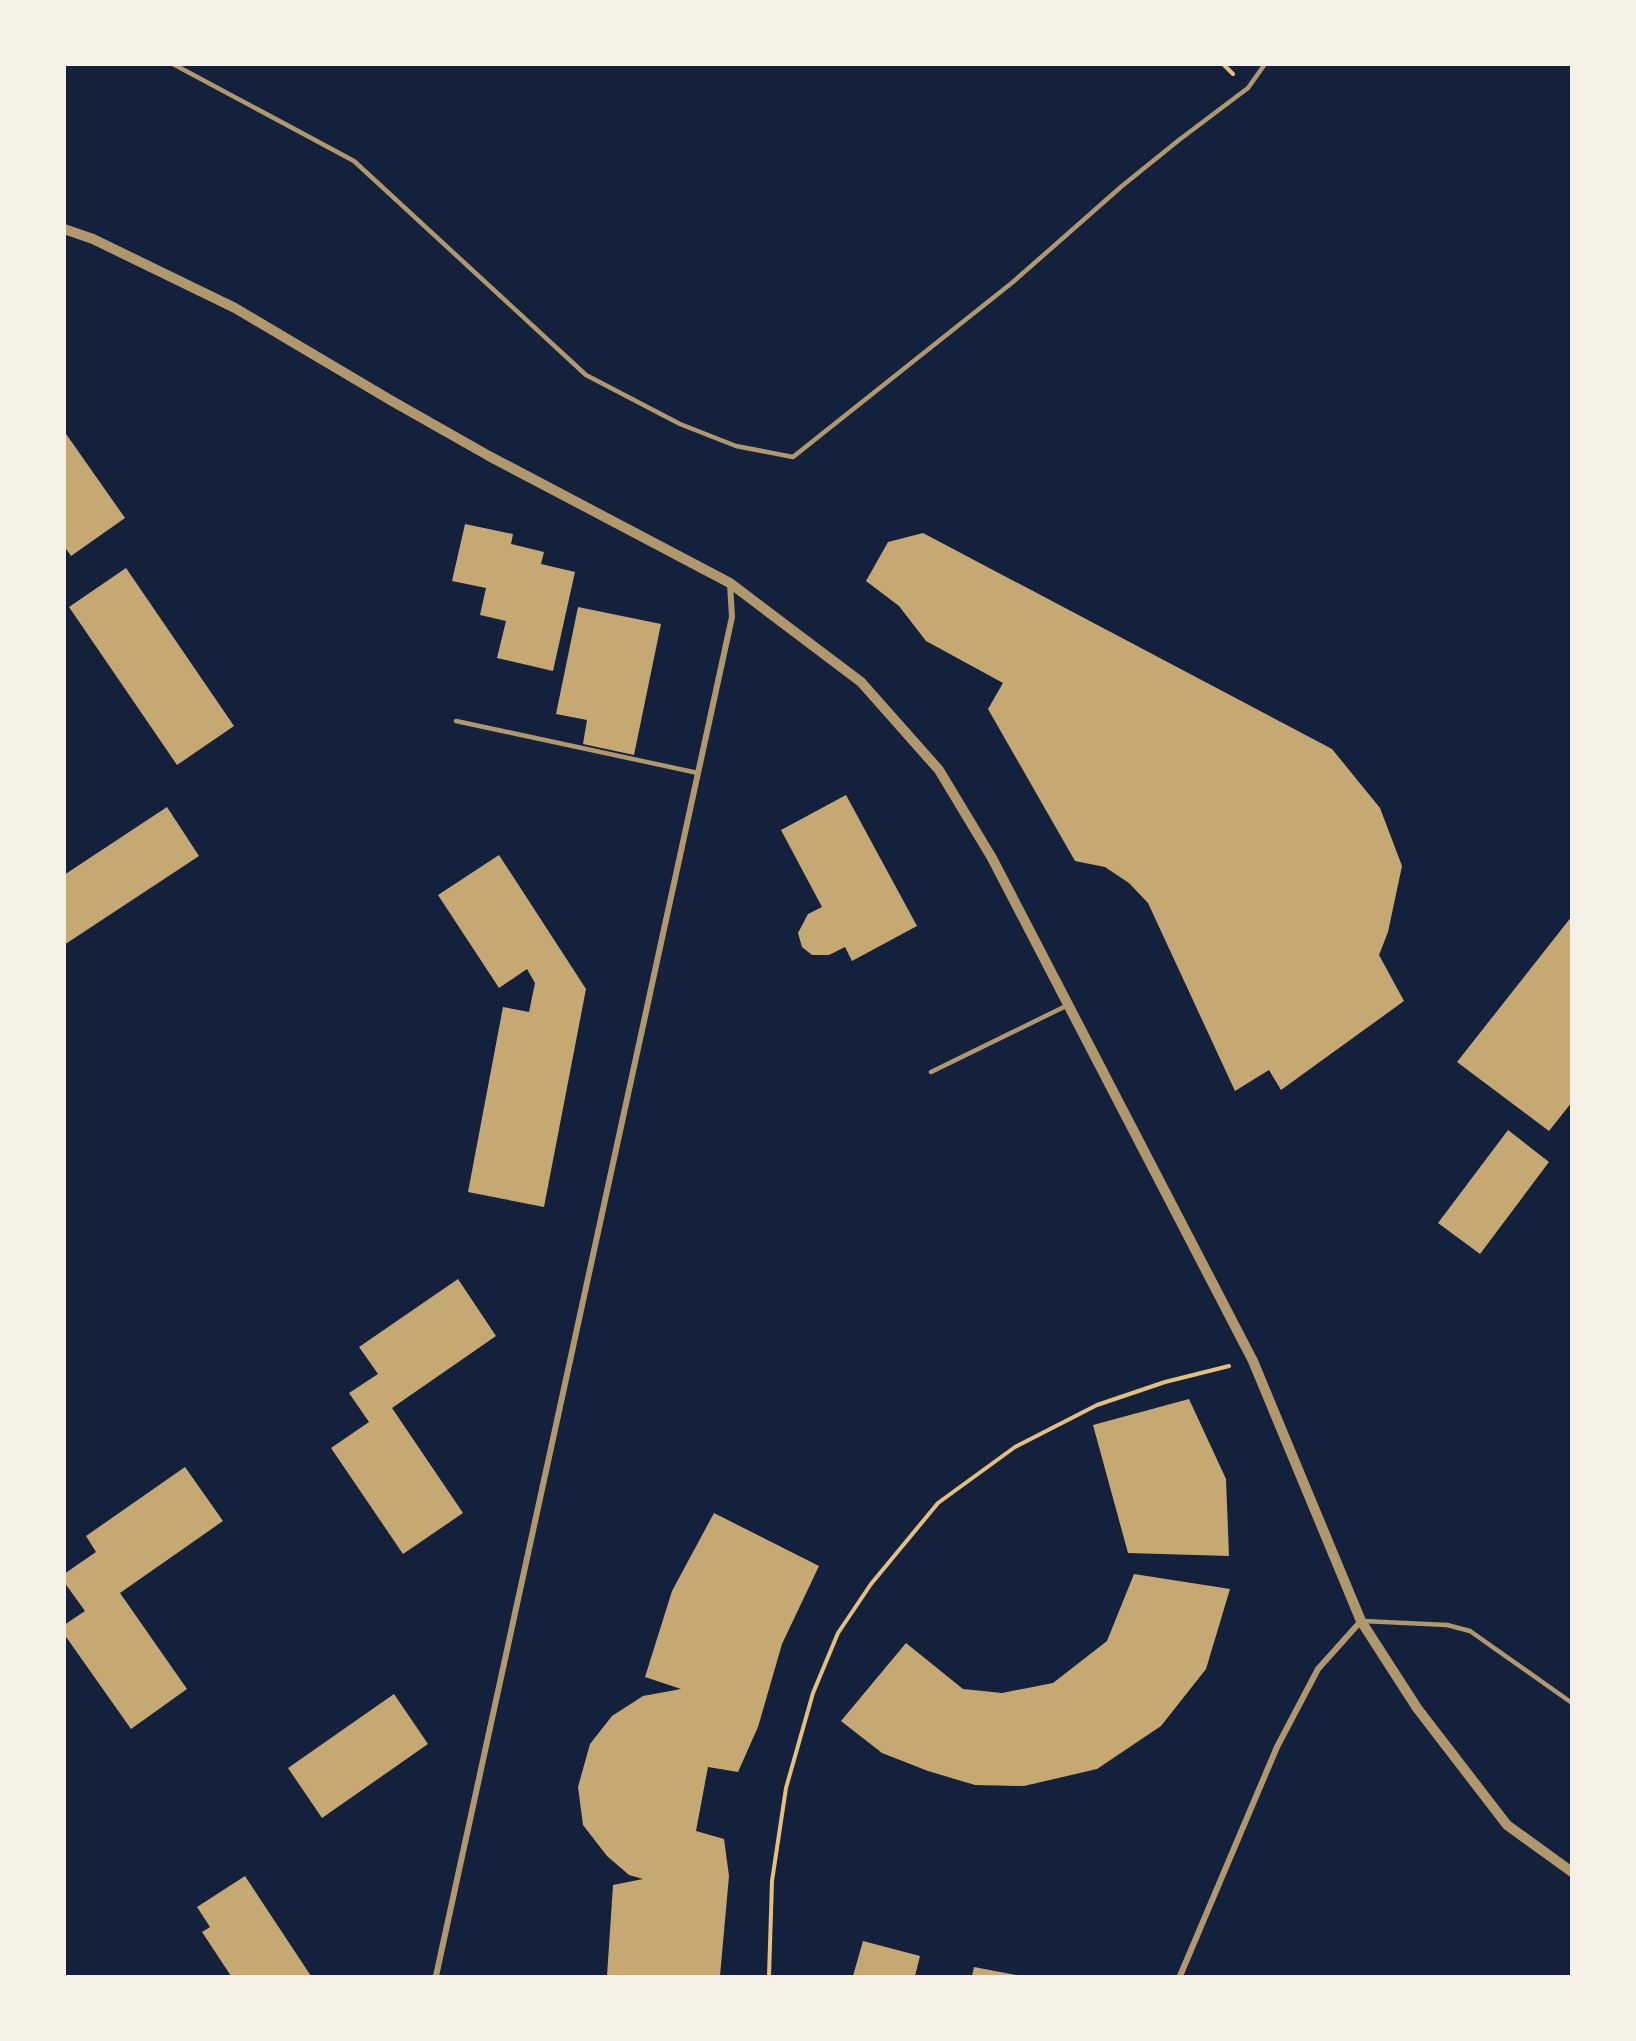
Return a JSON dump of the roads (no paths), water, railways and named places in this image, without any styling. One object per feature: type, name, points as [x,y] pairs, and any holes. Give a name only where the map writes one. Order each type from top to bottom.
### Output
[{"type":"street","points":[[64,229],[93,239],[235,308],[480,451],[730,583],[861,682],[939,770],[992,858],[1253,1361],[1361,1621],[1418,1708],[1507,1825],[1572,1872]]},
{"type":"street","points":[[436,1977],[732,618],[730,583]]},
{"type":"street","points":[[1180,1977],[1282,1737],[1318,1669],[1361,1621]]},
{"type":"lane","points":[[173,64],[354,161],[586,375],[680,424],[736,446],[793,457],[1013,282],[1179,140],[1248,88],[1265,64]]},
{"type":"lane","points":[[456,721],[698,773]]},
{"type":"lane","points":[[931,1072],[1068,1005]]},
{"type":"lane","points":[[1361,1621],[1447,1624],[1470,1631],[1572,1703]]}]
